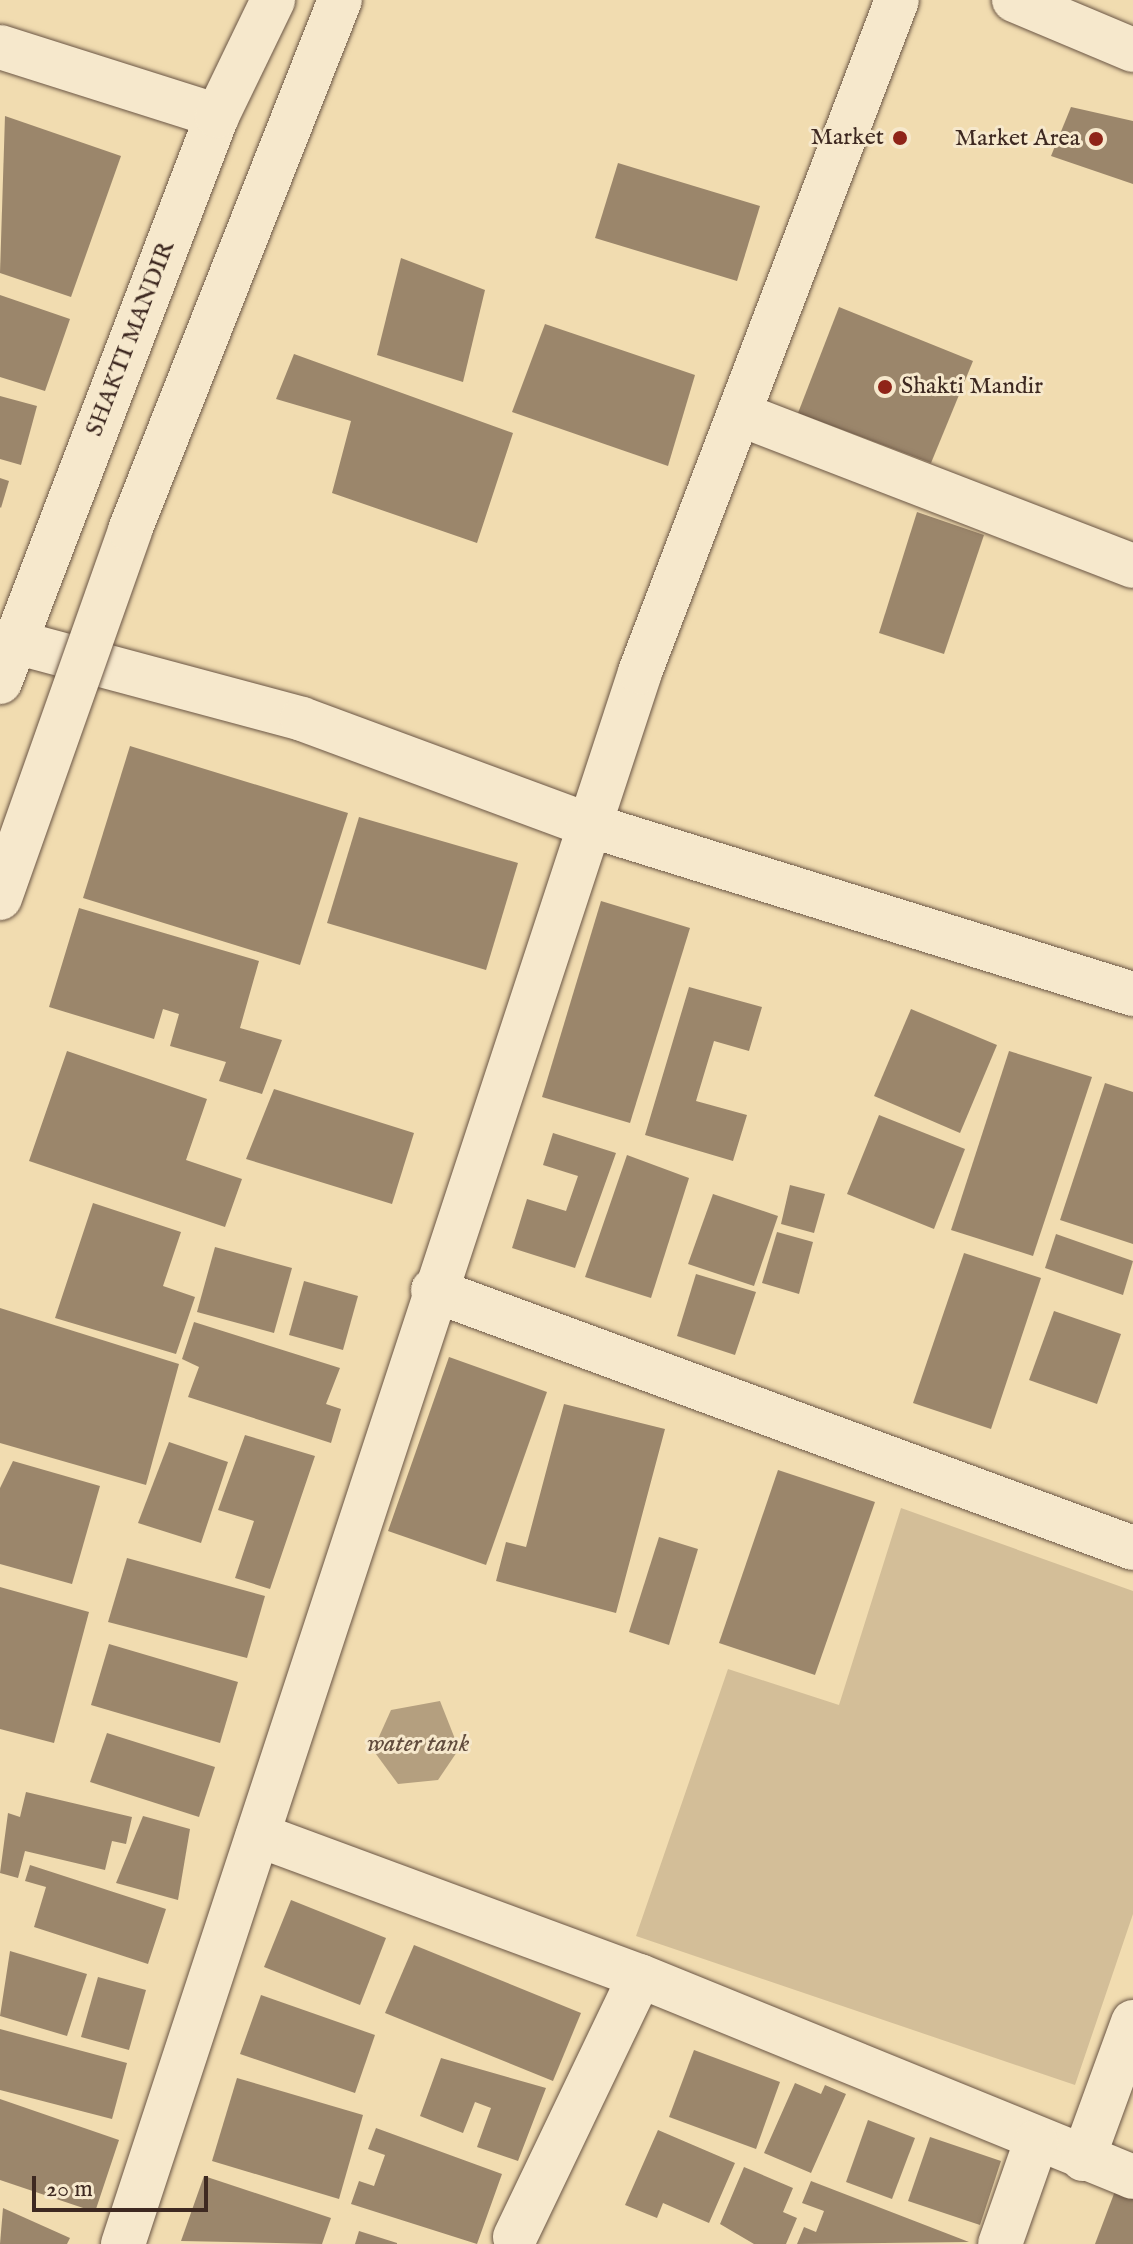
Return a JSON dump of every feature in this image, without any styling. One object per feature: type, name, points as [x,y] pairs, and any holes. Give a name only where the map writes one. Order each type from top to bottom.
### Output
[{"type":"street","name":"SHAKTI MANDIR","points":[[7,662],[217,116],[273,0]]},
{"type":"street","points":[[0,898],[115,569],[340,0]]},
{"type":"street","points":[[123,2244],[433,1290],[589,825],[739,414],[897,0]]},
{"type":"street","points":[[1014,0],[1133,50]]},
{"type":"street","points":[[0,47],[217,116]]},
{"type":"street","points":[[739,414],[1133,566]]},
{"type":"street","points":[[7,662],[302,719],[589,825],[1133,994]]},
{"type":"street","points":[[433,1290],[1133,1548]]},
{"type":"street","points":[[258,1835],[640,1976],[1036,2142],[1133,2177]]},
{"type":"street","points":[[515,2237],[640,1976]]},
{"type":"street","points":[[1083,2159],[1133,2022]]},
{"type":"street","points":[[1000,2244],[1036,2142]]},
{"type":"shaded area","points":[[901,1508],[1133,1591],[1133,1914],[1075,2085],[636,1936],[728,1669],[839,1705]]},
{"type":"water","name":"water tank","points":[[440,1701],[459,1749],[438,1780],[398,1784],[373,1750],[391,1710]]},
{"type":"building","name":"Market Area","points":[[1071,107],[1133,121],[1133,184],[1051,156]]},
{"type":"building","points":[[5,116],[121,156],[71,297],[0,273]]},
{"type":"building","points":[[618,163],[760,206],[737,281],[595,238]]},
{"type":"building","points":[[401,258],[485,290],[463,382],[377,355]]},
{"type":"building","points":[[0,295],[70,319],[45,391],[0,377]]},
{"type":"building","name":"Shakti Mandir","points":[[839,307],[973,361],[931,463],[798,413]]},
{"type":"building","points":[[545,324],[695,375],[668,466],[512,412]]},
{"type":"building","points":[[294,354],[513,433],[477,543],[332,493],[351,421],[276,399]]},
{"type":"building","points":[[0,396],[37,406],[21,465],[0,459]]},
{"type":"building","points":[[0,478],[9,481],[1,508],[0,507]]},
{"type":"building","points":[[917,512],[984,535],[944,654],[879,633]]},
{"type":"building","points":[[130,746],[348,813],[300,965],[83,898]]},
{"type":"building","points":[[359,817],[518,863],[486,970],[327,923]]},
{"type":"building","points":[[601,901],[690,928],[630,1123],[542,1097]]},
{"type":"building","points":[[79,908],[259,961],[240,1028],[282,1040],[262,1094],[219,1081],[226,1062],[170,1046],[179,1014],[163,1009],[154,1039],[49,1007]]},
{"type":"building","points":[[689,987],[762,1007],[749,1051],[714,1041],[696,1101],[747,1115],[733,1161],[645,1135]]},
{"type":"building","points":[[911,1009],[997,1045],[960,1133],[874,1096]]},
{"type":"building","points":[[67,1051],[207,1099],[186,1160],[242,1179],[225,1227],[29,1161]]},
{"type":"building","points":[[1009,1051],[1092,1077],[1033,1256],[951,1230]]},
{"type":"building","points":[[1105,1083],[1133,1092],[1133,1244],[1060,1220]]},
{"type":"building","points":[[274,1089],[414,1133],[392,1204],[246,1159]]},
{"type":"building","points":[[879,1115],[965,1149],[934,1229],[847,1194]]},
{"type":"building","points":[[553,1133],[616,1153],[575,1268],[512,1248],[527,1199],[566,1211],[578,1176],[543,1165]]},
{"type":"building","points":[[627,1155],[689,1178],[651,1298],[585,1277]]},
{"type":"building","points":[[790,1185],[825,1194],[814,1233],[781,1224]]},
{"type":"building","points":[[713,1194],[778,1216],[754,1286],[688,1264]]},
{"type":"building","points":[[93,1203],[181,1232],[163,1286],[195,1297],[176,1354],[55,1318]]},
{"type":"building","points":[[777,1232],[813,1242],[799,1294],[762,1283]]},
{"type":"building","points":[[1056,1234],[1133,1261],[1123,1295],[1045,1268]]},
{"type":"building","points":[[215,1247],[292,1268],[274,1333],[197,1312]]},
{"type":"building","points":[[964,1253],[1041,1278],[991,1429],[913,1403]]},
{"type":"building","points":[[696,1274],[756,1292],[735,1355],[677,1336]]},
{"type":"building","points":[[304,1281],[358,1296],[343,1350],[289,1335]]},
{"type":"building","points":[[0,1308],[179,1364],[146,1485],[0,1443]]},
{"type":"building","points":[[1054,1311],[1121,1334],[1097,1404],[1029,1380]]},
{"type":"building","points":[[194,1322],[340,1368],[326,1404],[341,1409],[331,1443],[188,1397],[199,1367],[182,1359]]},
{"type":"building","points":[[449,1357],[547,1392],[486,1565],[388,1531]]},
{"type":"building","points":[[564,1404],[665,1429],[616,1613],[496,1581],[506,1542],[526,1547]]},
{"type":"building","points":[[245,1435],[315,1456],[270,1589],[235,1578],[254,1521],[218,1510]]},
{"type":"building","points":[[169,1442],[228,1462],[201,1543],[138,1523]]},
{"type":"building","points":[[13,1461],[100,1486],[72,1584],[0,1564],[0,1488]]},
{"type":"building","points":[[778,1470],[875,1502],[815,1675],[719,1643]]},
{"type":"building","points":[[659,1537],[698,1549],[669,1645],[629,1632]]},
{"type":"building","points":[[127,1558],[265,1596],[247,1658],[108,1622]]},
{"type":"building","points":[[0,1587],[89,1612],[54,1743],[0,1729]]},
{"type":"building","points":[[109,1644],[238,1682],[220,1743],[91,1705]]},
{"type":"building","points":[[107,1733],[215,1767],[199,1817],[90,1782]]},
{"type":"building","points":[[26,1792],[132,1817],[126,1844],[112,1841],[105,1870],[25,1851],[18,1878],[0,1873],[8,1813],[20,1817]]},
{"type":"building","points":[[143,1816],[190,1829],[178,1900],[116,1883]]},
{"type":"building","points":[[30,1865],[166,1909],[148,1964],[34,1927],[46,1887],[25,1881]]},
{"type":"building","points":[[291,1900],[386,1938],[360,2005],[264,1967]]},
{"type":"building","points":[[414,1945],[581,2013],[553,2081],[385,2013]]},
{"type":"building","points":[[10,1951],[87,1974],[67,2036],[0,2016]]},
{"type":"building","points":[[98,1977],[146,1990],[129,2050],[81,2037]]},
{"type":"building","points":[[261,1995],[375,2035],[355,2093],[240,2054]]},
{"type":"building","points":[[0,2029],[127,2063],[112,2119],[0,2090]]},
{"type":"building","points":[[694,2050],[780,2082],[756,2149],[669,2117]]},
{"type":"building","points":[[441,2058],[546,2088],[518,2161],[477,2147],[491,2108],[475,2102],[463,2133],[420,2116]]},
{"type":"building","points":[[237,2078],[363,2115],[339,2199],[212,2161]]},
{"type":"building","points":[[795,2083],[821,2094],[825,2085],[846,2094],[811,2173],[764,2153]]},
{"type":"building","points":[[0,2099],[119,2140],[95,2212],[0,2180]]},
{"type":"building","points":[[868,2120],[915,2138],[892,2199],[846,2182]]},
{"type":"building","points":[[376,2128],[502,2174],[477,2244],[351,2204],[359,2181],[374,2186],[385,2155],[368,2149]]},
{"type":"building","points":[[658,2130],[735,2163],[709,2223],[663,2203],[657,2218],[625,2205]]},
{"type":"building","points":[[930,2137],[1001,2161],[980,2225],[908,2201]]},
{"type":"building","points":[[744,2167],[793,2188],[783,2212],[797,2218],[786,2244],[754,2244],[720,2224]]},
{"type":"building","points":[[204,2176],[331,2218],[322,2244],[181,2241]]},
{"type":"building","points":[[811,2181],[969,2242],[797,2244],[804,2227],[816,2232],[824,2211],[802,2203]]},
{"type":"building","points":[[1115,2191],[1133,2199],[1133,2244],[1095,2244]]},
{"type":"building","points":[[3,2208],[70,2238],[67,2244],[0,2244]]},
{"type":"building","points":[[359,2231],[397,2243],[397,2244],[355,2244]]},
{"type":"place","name":"Market","points":[[900,138]]},
{"type":"place","name":"Market Area","points":[[1096,139]]},
{"type":"place","name":"Shakti Mandir","points":[[885,387]]}]
